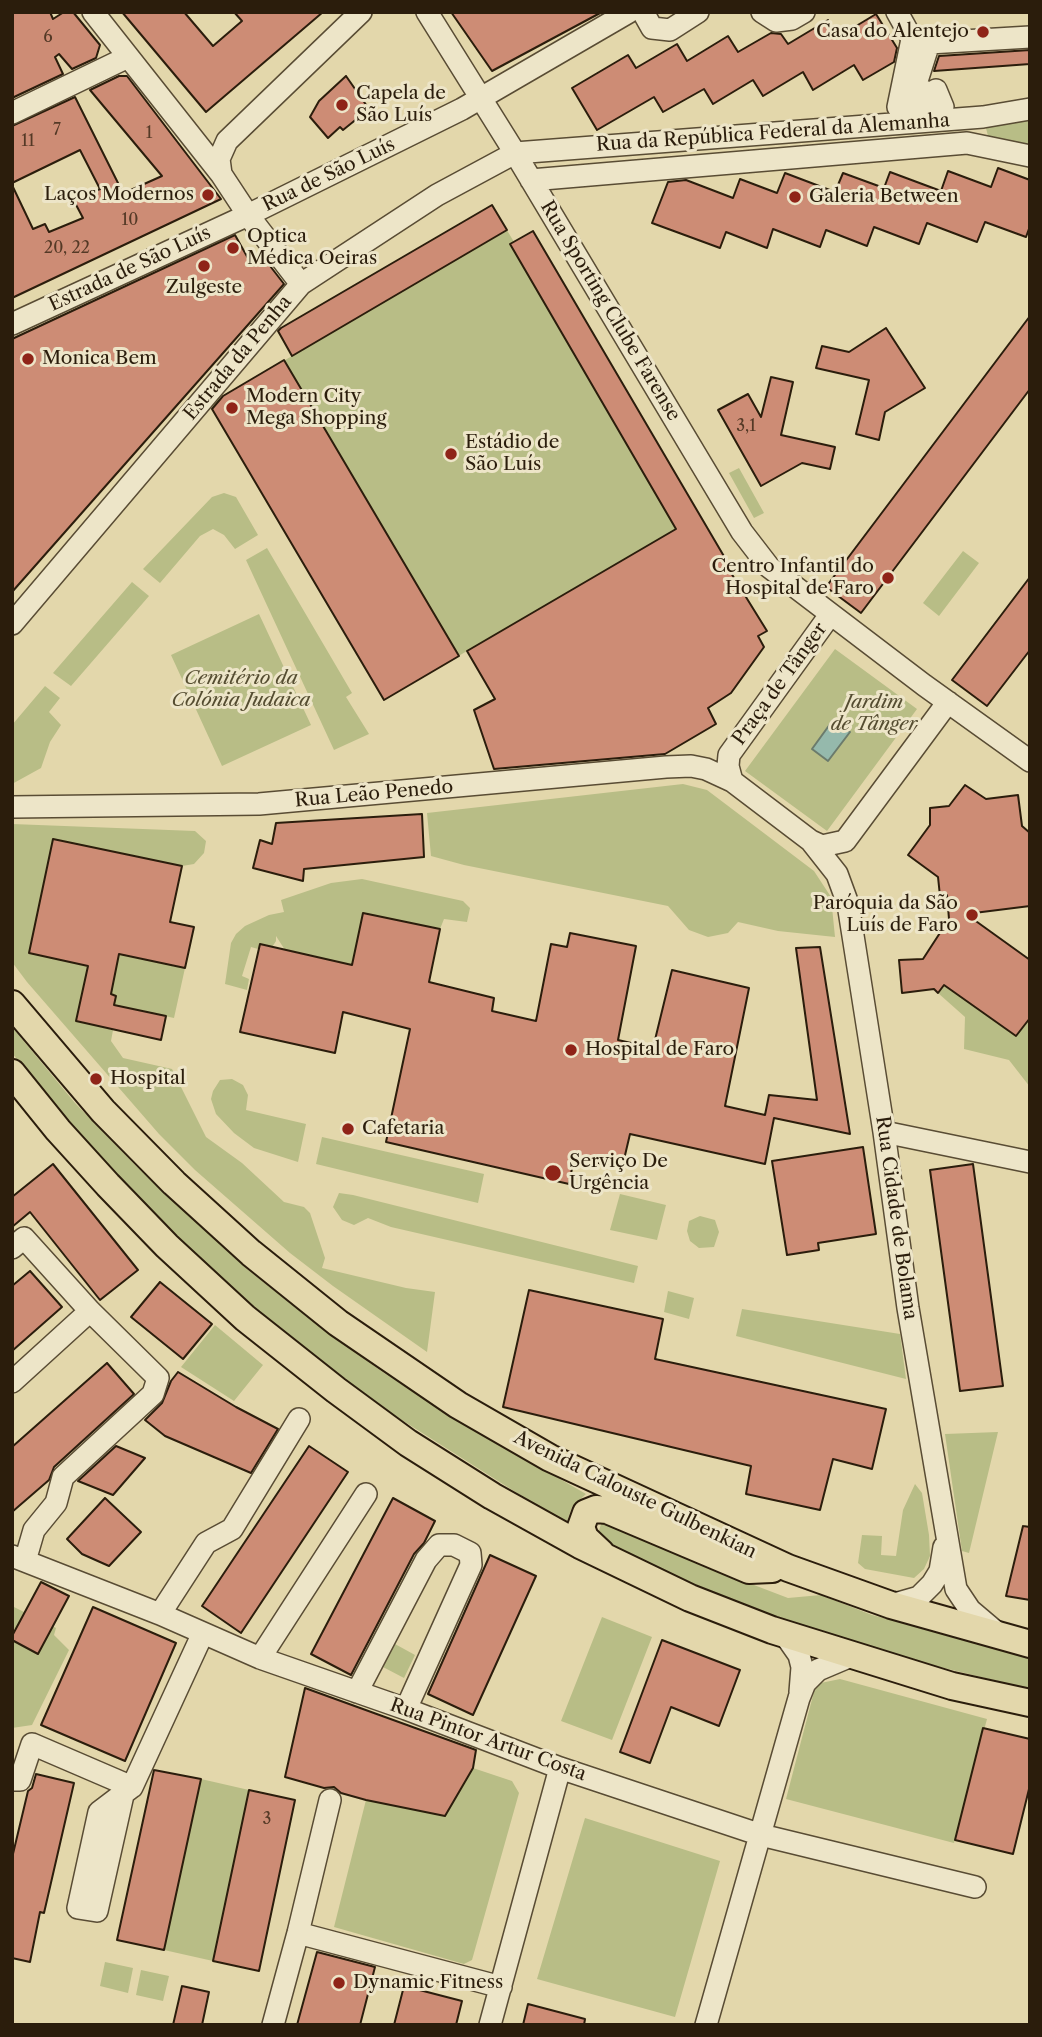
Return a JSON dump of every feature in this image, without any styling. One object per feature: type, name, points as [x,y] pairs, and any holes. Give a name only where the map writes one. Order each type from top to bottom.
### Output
[{"type":"main road","name":"Avenida Calouste Gulbenkian","points":[[12,1004],[103,1111],[174,1183],[251,1253],[338,1323],[458,1405],[550,1458],[788,1568],[891,1605],[1030,1644]]},
{"type":"main road","points":[[12,1073],[58,1130],[108,1185],[167,1246],[245,1318],[408,1443],[492,1496],[607,1558],[690,1598],[785,1635],[951,1686],[1030,1703]]},
{"type":"main road","points":[[607,1558],[585,1538],[581,1527],[586,1513],[596,1509],[607,1510],[749,1570],[788,1568]]},
{"type":"street","points":[[93,12],[221,174],[248,215],[301,284]]},
{"type":"street","points":[[221,174],[219,159],[227,141],[360,12]]},
{"type":"street","name":"Rua Sporting Clube Farense","points":[[427,12],[516,153],[743,532],[769,567],[1030,761]]},
{"type":"street","name":"Rua de São Luís","points":[[248,215],[481,100],[629,12]]},
{"type":"street","points":[[643,12],[652,27],[670,30],[698,12]]},
{"type":"street","points":[[762,12],[776,21],[792,19],[804,12]]},
{"type":"street","points":[[897,12],[912,39],[898,107],[943,107],[936,90],[930,96],[928,92],[922,91],[919,97],[911,93],[910,85],[916,84],[929,43],[1030,37]]},
{"type":"street","points":[[12,113],[128,57]]},
{"type":"street","name":"Rua da República Federal da Alemanha","points":[[516,153],[983,117],[1030,109]]},
{"type":"street","name":"Rua da República Federal da Alemanha","points":[[531,180],[967,143],[1030,156]]},
{"type":"street","name":"Estrada da Penha","points":[[12,624],[301,284],[437,195],[516,153]]},
{"type":"street","name":"Estrada de São Luís","points":[[12,324],[248,215]]},
{"type":"street","name":"Praça de Tânger","points":[[732,781],[728,766],[729,755],[831,615]]},
{"type":"street","points":[[732,781],[811,841],[822,846],[835,845],[845,841],[948,702]]},
{"type":"street","name":"Rua Leão Penedo","points":[[12,807],[259,804],[691,766],[706,769],[732,781]]},
{"type":"street","name":"Rua Cidade de Bolama","points":[[811,841],[837,874],[848,904]]},
{"type":"street","name":"Rua Cidade de Bolama","points":[[845,841],[848,904],[890,1172],[908,1308],[956,1589],[970,1610],[1002,1637]]},
{"type":"street","points":[[884,1132],[1030,1162]]},
{"type":"street","points":[[890,1172],[896,1157],[909,1148],[938,1143]]},
{"type":"street","points":[[12,1248],[24,1238],[90,1311],[158,1378],[153,1394],[64,1477],[57,1503],[34,1530],[19,1558]]},
{"type":"street","points":[[12,1382],[90,1311]]},
{"type":"street","points":[[160,1614],[206,1543],[232,1530],[299,1419]]},
{"type":"street","points":[[260,1658],[366,1494]]},
{"type":"street","points":[[891,1605],[919,1597],[932,1584],[940,1571],[946,1531]]},
{"type":"street","points":[[357,1692],[426,1560],[439,1545],[454,1545],[470,1553],[471,1565],[405,1709]]},
{"type":"street","name":"Rua Pintor Artur Costa","points":[[19,1558],[160,1614],[260,1658],[560,1768],[761,1835],[975,1887]]},
{"type":"street","points":[[127,1791],[99,1812],[78,1908],[97,1911],[127,1791],[203,1633]]},
{"type":"street","points":[[785,1635],[799,1655],[802,1667],[799,1698]]},
{"type":"street","points":[[706,2025],[799,1698],[805,1683],[818,1670],[851,1656]]},
{"type":"street","points":[[12,1780],[20,1780],[32,1744],[127,1791]]},
{"type":"street","points":[[490,2025],[560,1768]]},
{"type":"street","points":[[273,2025],[330,1800]]},
{"type":"street","points":[[298,1933],[501,1987]]},
{"type":"green space","points":[[1030,119],[1030,146],[988,136],[986,128]]},
{"type":"green space","name":"Estádio de São Luís","points":[[492,205],[514,242],[533,231],[697,550],[481,676],[467,651],[384,700],[210,404],[292,356],[277,330]]},
{"type":"green space","points":[[739,468],[764,513],[754,518],[729,473]]},
{"type":"green space","points":[[224,493],[236,497],[258,535],[235,549],[224,535],[213,529],[200,536],[160,583],[143,569],[212,497]]},
{"type":"green space","points":[[267,548],[352,693],[346,697],[369,734],[334,750],[246,560]]},
{"type":"green space","points":[[963,551],[979,563],[939,616],[923,603]]},
{"type":"green space","points":[[132,582],[149,596],[71,686],[53,673]]},
{"type":"green space","name":"Cemitério da Colónia Judaica","points":[[259,614],[311,725],[222,766],[171,655]]},
{"type":"green space","name":"Jardim de Tânger","points":[[835,649],[917,709],[827,831],[745,771]]},
{"type":"green space","points":[[45,686],[60,698],[49,712],[61,725],[50,742],[41,768],[12,784],[12,725]]},
{"type":"green space","points":[[683,784],[707,790],[814,871],[831,897],[835,937],[778,931],[738,922],[728,933],[708,937],[689,930],[668,906],[431,856],[427,813]]},
{"type":"green space","points":[[12,824],[195,831],[206,841],[204,853],[194,864],[182,866],[53,839],[29,953],[115,972],[119,954],[185,968],[174,1018],[114,1005],[116,995],[84,988],[76,1021],[113,1030],[111,1041],[123,1058],[172,1069],[206,1137],[242,1163],[284,1202],[304,1207],[310,1213],[325,1258],[322,1268],[406,1288],[435,1292],[427,1352],[290,1253],[195,1170],[159,1134],[27,982],[12,962]]},
{"type":"green space","points":[[362,879],[463,901],[470,908],[467,922],[444,919],[440,929],[363,913],[352,965],[285,950],[276,936],[269,952],[251,947],[242,976],[249,979],[247,990],[225,984],[231,943],[245,926],[269,915],[284,912],[281,900],[331,883]]},
{"type":"green space","points":[[944,985],[1016,1036],[1030,1018],[1030,1087],[1009,1060],[964,1049],[965,1017],[938,993]]},
{"type":"green space","points":[[12,1027],[75,1103],[136,1166],[248,1270],[384,1373],[449,1415],[586,1494],[572,1507],[566,1524],[397,1417],[258,1310],[110,1169],[56,1108],[12,1053]]},
{"type":"green space","points":[[232,1079],[243,1085],[248,1095],[246,1110],[306,1124],[298,1162],[254,1148],[234,1133],[216,1114],[211,1099],[213,1091],[220,1080]]},
{"type":"green space","points":[[322,1137],[484,1174],[478,1203],[316,1164]]},
{"type":"green space","points":[[339,1193],[638,1266],[634,1283],[391,1227],[368,1218],[354,1225],[342,1220],[333,1207]]},
{"type":"green space","points":[[620,1194],[666,1205],[657,1240],[610,1230]]},
{"type":"green space","points":[[700,1216],[715,1220],[719,1232],[714,1247],[699,1248],[690,1241],[687,1231],[689,1221]]},
{"type":"green space","points":[[668,1291],[694,1298],[689,1319],[664,1312]]},
{"type":"green space","points":[[742,1309],[900,1334],[906,1379],[736,1336]]},
{"type":"green space","points":[[215,1325],[263,1365],[234,1401],[181,1367]]},
{"type":"green space","points":[[998,1432],[969,1553],[962,1551],[945,1434]]},
{"type":"green space","points":[[915,1484],[922,1493],[929,1535],[930,1556],[924,1569],[914,1578],[865,1569],[858,1563],[862,1535],[882,1536],[881,1555],[896,1556],[903,1510]]},
{"type":"green space","points":[[609,1521],[788,1598],[821,1595],[872,1615],[1030,1656],[1030,1689],[883,1653],[721,1596],[605,1544],[598,1534],[601,1524]]},
{"type":"green space","points":[[12,1606],[56,1628],[54,1635],[69,1650],[32,1725],[12,1728]]},
{"type":"green space","points":[[602,1617],[652,1637],[612,1740],[561,1721]]},
{"type":"green space","points":[[395,1644],[415,1655],[404,1678],[383,1667]]},
{"type":"green space","points":[[840,1679],[987,1719],[954,1843],[786,1799],[816,1684]]},
{"type":"green space","points":[[473,1768],[512,1781],[519,1793],[472,1960],[464,1964],[334,1927],[366,1800],[445,1816]]},
{"type":"green space","points":[[201,1779],[249,1790],[213,1961],[164,1950]]},
{"type":"green space","points":[[585,1818],[720,1861],[675,2017],[537,1979]]},
{"type":"green space","points":[[105,1962],[133,1968],[128,1993],[100,1986]]},
{"type":"green space","points":[[141,1970],[169,1976],[163,2001],[136,1995]]},
{"type":"water","points":[[833,720],[850,732],[828,761],[812,749]]},
{"type":"building","points":[[12,12],[50,12],[53,19],[64,12],[73,12],[100,45],[96,58],[72,69],[59,54],[55,57],[63,74],[12,98]]},
{"type":"building","points":[[122,12],[184,12],[213,46],[242,21],[234,12],[323,12],[206,112]]},
{"type":"building","points":[[451,12],[602,12],[492,71]]},
{"type":"building","points":[[876,14],[897,48],[894,62],[863,80],[854,65],[813,90],[803,72],[763,96],[753,80],[713,104],[704,89],[663,112],[654,97],[597,130],[572,88],[628,55],[636,68],[677,44],[687,61],[728,36],[738,52],[771,33],[781,34],[788,44],[828,20],[838,37]]},
{"type":"building","points":[[1030,50],[1030,64],[934,71],[939,56]]},
{"type":"building","points":[[119,76],[127,76],[221,199],[12,298],[12,185],[33,229],[45,224],[49,232],[83,218],[74,201],[100,189],[80,150],[12,183],[12,126],[75,97],[124,193],[162,176],[90,90]]},
{"type":"building","name":"Capela de São Luís","points":[[346,76],[369,109],[343,130],[340,127],[328,138],[310,117],[319,101]]},
{"type":"building","points":[[998,168],[1030,180],[1030,226],[1026,237],[985,222],[977,242],[927,223],[919,244],[874,227],[867,246],[826,230],[820,247],[773,229],[767,248],[726,232],[720,248],[652,223],[668,182],[686,180],[733,198],[740,179],[777,193],[785,173],[835,192],[843,173],[884,188],[890,172],[941,191],[948,171],[991,187]]},
{"type":"building","points":[[492,205],[507,230],[292,356],[278,331],[281,328]]},
{"type":"building","points":[[533,231],[725,558],[723,560],[767,631],[758,636],[764,647],[731,693],[708,708],[716,724],[665,754],[494,769],[474,710],[495,699],[467,651],[676,529],[510,244]]},
{"type":"building","points":[[235,235],[249,260],[260,253],[284,284],[12,592],[12,339]]},
{"type":"building","points":[[1030,316],[1030,389],[861,613],[826,587]]},
{"type":"building","points":[[886,328],[925,388],[885,412],[879,440],[856,434],[869,380],[816,368],[822,346],[849,352]]},
{"type":"building","points":[[284,360],[459,656],[384,700],[212,409],[223,396]]},
{"type":"building","points":[[771,377],[793,382],[781,435],[835,447],[830,469],[802,463],[761,486],[718,410],[748,394],[761,417]]},
{"type":"building","points":[[1030,577],[1030,650],[987,706],[952,680]]},
{"type":"building","name":"Paróquia da São Luís de Faro","points":[[965,785],[986,799],[1018,795],[1022,826],[1030,833],[1030,906],[966,914],[1030,960],[1030,1018],[1016,1036],[944,985],[938,993],[934,989],[902,993],[899,960],[923,959],[949,919],[947,895],[940,896],[938,877],[908,855],[930,825],[930,808],[949,806]]},
{"type":"building","points":[[422,814],[424,857],[304,869],[303,881],[253,868],[260,840],[272,844],[276,823]]},
{"type":"building","points":[[53,839],[182,866],[170,922],[194,927],[185,968],[119,954],[111,994],[116,996],[114,1005],[166,1016],[161,1040],[76,1021],[88,966],[29,953]]},
{"type":"building","name":"Hospital de Faro","points":[[363,913],[440,929],[429,982],[494,998],[492,1011],[536,1021],[551,944],[567,947],[570,933],[636,946],[618,1040],[653,1048],[672,970],[749,988],[725,1106],[765,1115],[769,1095],[817,1100],[796,948],[820,947],[850,1134],[774,1118],[765,1164],[630,1134],[622,1168],[574,1158],[569,1184],[386,1142],[410,1029],[343,1012],[335,1053],[240,1032],[260,944],[352,965]]},
{"type":"building","points":[[863,1147],[876,1234],[818,1243],[819,1250],[787,1255],[772,1161]]},
{"type":"building","points":[[53,1164],[138,1270],[100,1300],[30,1212],[12,1227],[12,1197]]},
{"type":"building","points":[[973,1164],[1003,1386],[960,1391],[930,1170]]},
{"type":"building","points":[[30,1271],[62,1307],[12,1351],[12,1286]]},
{"type":"building","points":[[160,1282],[212,1324],[183,1359],[131,1317]]},
{"type":"building","points":[[529,1290],[663,1319],[655,1359],[886,1409],[872,1469],[833,1459],[820,1510],[746,1494],[751,1466],[503,1407]]},
{"type":"building","points":[[107,1363],[134,1394],[54,1467],[49,1480],[12,1512],[12,1447]]},
{"type":"building","points":[[178,1372],[278,1429],[251,1473],[165,1436],[145,1420],[162,1403]]},
{"type":"building","points":[[116,1446],[145,1458],[113,1495],[78,1481]]},
{"type":"building","points":[[309,1446],[348,1472],[241,1633],[202,1606]]},
{"type":"building","points":[[105,1498],[141,1532],[109,1566],[82,1554],[67,1539]]},
{"type":"building","points":[[393,1498],[435,1521],[424,1543],[414,1554],[351,1675],[311,1654]]},
{"type":"building","points":[[1023,1526],[1030,1527],[1030,1600],[1006,1596]]},
{"type":"building","points":[[490,1555],[536,1576],[473,1715],[428,1694]]},
{"type":"building","points":[[41,1582],[69,1596],[38,1654],[12,1640],[12,1636]]},
{"type":"building","points":[[93,1607],[176,1643],[125,1761],[41,1725]]},
{"type":"building","points":[[662,1640],[740,1670],[719,1726],[671,1707],[650,1763],[620,1752]]},
{"type":"building","points":[[305,1688],[476,1750],[473,1768],[445,1816],[366,1800],[341,1793],[334,1787],[324,1788],[285,1777]]},
{"type":"building","points":[[983,1728],[1030,1739],[1030,1785],[1013,1854],[955,1840]]},
{"type":"building","points":[[154,1770],[201,1779],[164,1950],[117,1940]]},
{"type":"building","points":[[36,1774],[74,1783],[44,1913],[40,1912],[30,1962],[12,1958],[12,1858],[28,1791],[32,1788]]},
{"type":"building","points":[[249,1790],[295,1800],[259,1971],[213,1961]]},
{"type":"building","points":[[317,1952],[375,1967],[360,2025],[297,2025]]},
{"type":"building","points":[[182,1986],[209,1992],[202,2025],[173,2025]]},
{"type":"building","points":[[404,1986],[462,2001],[456,2025],[394,2025]]},
{"type":"building","points":[[528,2004],[585,2019],[584,2025],[523,2025]]},
{"type":"place","name":"Casa do Alentejo","points":[[983,32]]},
{"type":"place","name":"Capela de São Luís","points":[[342,105]]},
{"type":"place","name":"Laços Modernos","points":[[208,195]]},
{"type":"place","name":"Galeria Between","points":[[795,197]]},
{"type":"place","name":"Optica Médica Oeiras","points":[[233,248]]},
{"type":"place","name":"Zulgeste","points":[[204,266]]},
{"type":"place","name":"Monica Bem","points":[[28,359]]},
{"type":"place","name":"Modern City Mega Shopping","points":[[232,408]]},
{"type":"place","name":"Estádio de São Luís","points":[[451,454]]},
{"type":"place","name":"Centro Infantil do Hospital de Faro","points":[[888,578]]},
{"type":"place","name":"Paróquia da São Luís de Faro","points":[[972,915]]},
{"type":"place","name":"Hospital de Faro","points":[[571,1050]]},
{"type":"place","name":"Hospital","points":[[96,1079]]},
{"type":"place","name":"Cafetaria","points":[[348,1129]]},
{"type":"place","name":"Serviço De Urgência","points":[[553,1173]]},
{"type":"place","name":"Dynamic Fitness","points":[[339,1983]]}]
